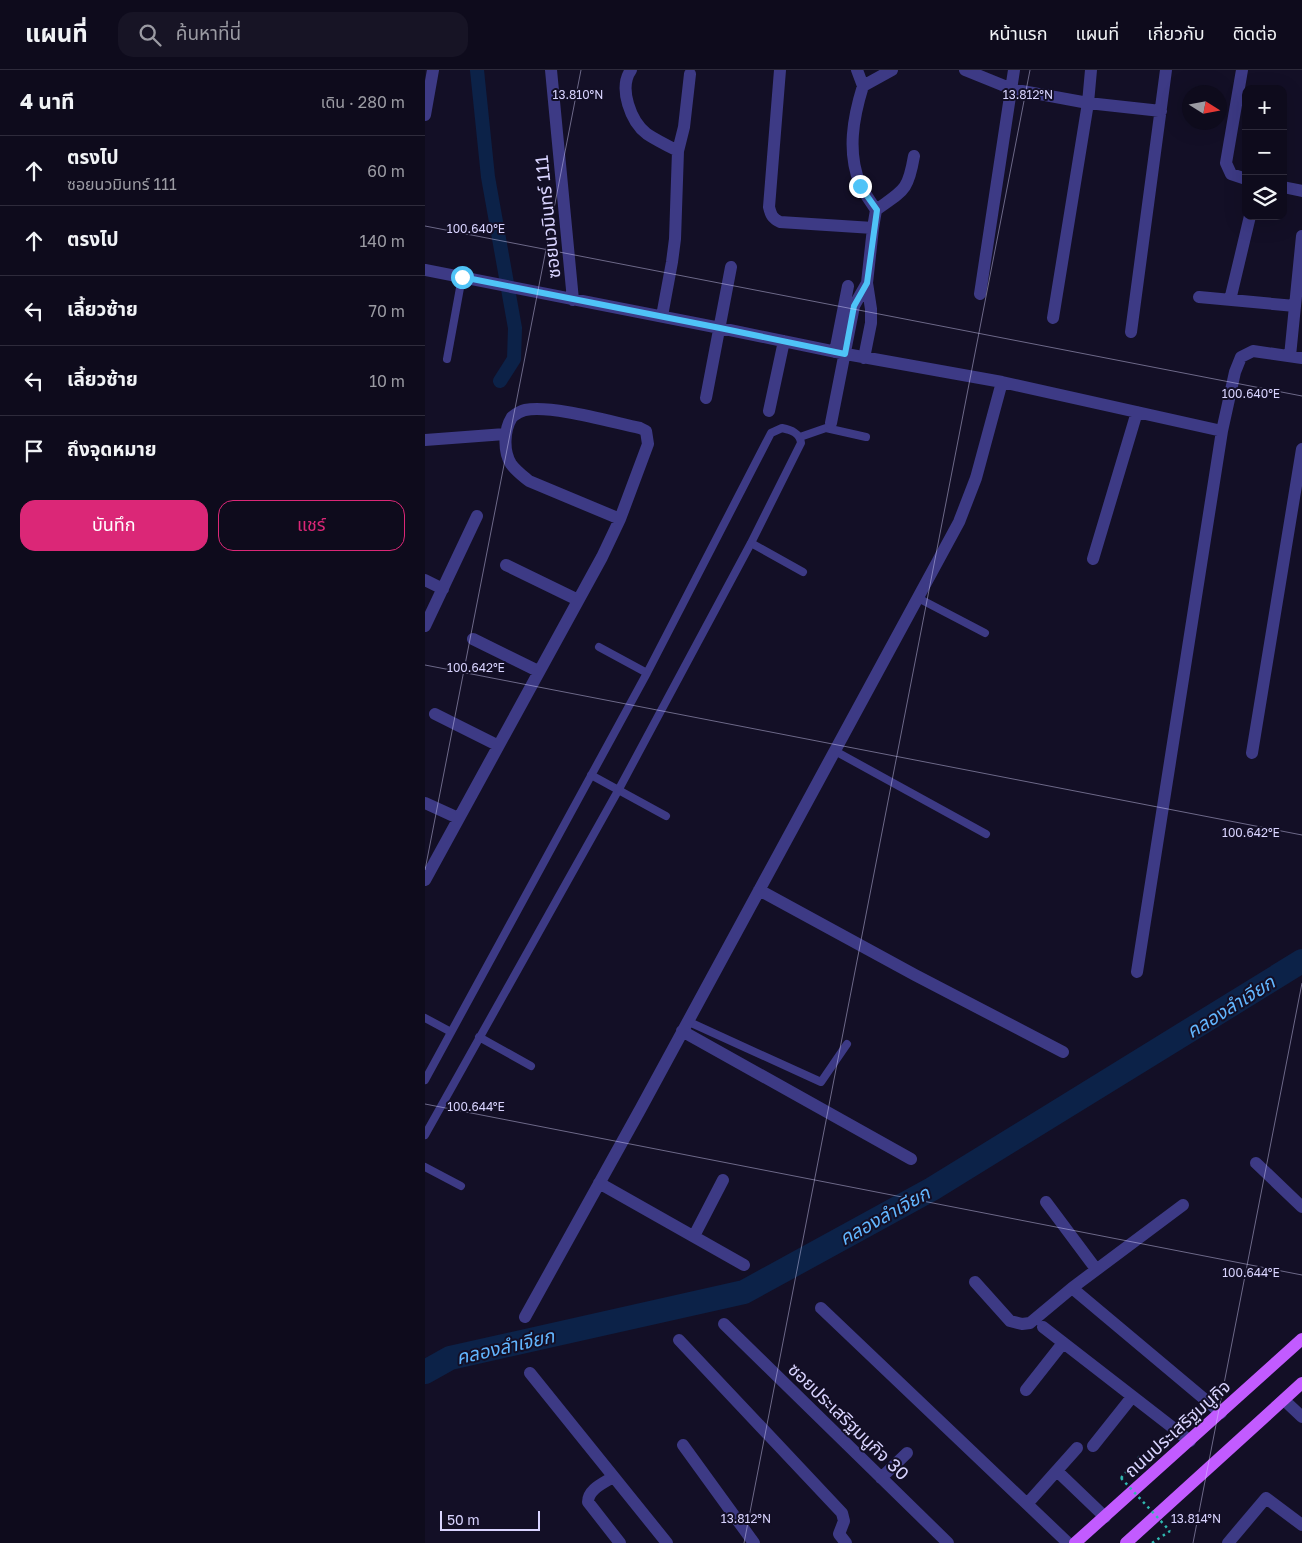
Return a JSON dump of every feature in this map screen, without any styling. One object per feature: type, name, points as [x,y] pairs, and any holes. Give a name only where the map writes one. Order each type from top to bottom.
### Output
[{"type":"main road","name":"ถนนประเสริฐมนูกิจ","points":[[1075,1543],[1221,1414],[1302,1339]]},
{"type":"main road","points":[[1126,1543],[1302,1383]]},
{"type":"street","points":[[425,115],[433,70]]},
{"type":"street","name":"ซอยนวมินทร์ 111","points":[[425,270],[573,300],[551,70]]},
{"type":"street","points":[[631,70],[628,74],[625,89],[629,108],[637,123],[646,133],[678,152]]},
{"type":"street","points":[[780,70],[769,207],[771,216],[780,222],[873,228]]},
{"type":"street","points":[[857,70],[863,86],[851,142],[853,163],[860,186],[877,210]]},
{"type":"street","points":[[863,86],[892,70]]},
{"type":"street","points":[[965,70],[1012,89],[1088,103],[1161,112]]},
{"type":"street","points":[[979,294],[1014,70]]},
{"type":"street","points":[[1053,318],[1088,103],[1091,70]]},
{"type":"street","points":[[1131,332],[1166,70]]},
{"type":"street","points":[[1242,70],[1226,163],[1231,174],[1242,178]]},
{"type":"street","points":[[662,316],[675,239],[678,152],[684,127],[691,74]]},
{"type":"street","points":[[864,358],[871,309],[867,283],[873,228],[877,210],[902,191],[910,179],[914,156]]},
{"type":"street","points":[[1287,188],[1302,191]]},
{"type":"street","points":[[1230,300],[1250,220]]},
{"type":"street","points":[[1137,972],[1222,431],[1235,372],[1241,357],[1253,351],[1296,357],[1295,306],[1302,236]]},
{"type":"street","points":[[706,398],[731,267]]},
{"type":"street","points":[[840,353],[854,306],[867,283]]},
{"type":"street","points":[[831,423],[848,286]]},
{"type":"street","points":[[1199,297],[1295,306]]},
{"type":"street","points":[[573,300],[662,316],[864,358],[1001,382],[1222,431]]},
{"type":"street","points":[[769,411],[784,341]]},
{"type":"street","points":[[525,1317],[959,522],[976,478],[1001,382]]},
{"type":"street","points":[[425,880],[497,745],[579,600],[620,520],[648,444],[646,431],[640,428],[571,414],[535,409],[524,410],[511,417],[505,434],[507,450],[511,463],[529,481],[620,520]]},
{"type":"street","points":[[1093,559],[1137,412]]},
{"type":"street","points":[[425,440],[505,434]]},
{"type":"street","points":[[1252,753],[1302,449]]},
{"type":"street","points":[[425,626],[477,516]]},
{"type":"street","points":[[506,565],[579,600]]},
{"type":"street","points":[[425,580],[443,589]]},
{"type":"street","points":[[473,639],[538,671]]},
{"type":"street","points":[[435,714],[497,745]]},
{"type":"street","points":[[425,802],[458,818]]},
{"type":"street","points":[[759,890],[1063,1052]]},
{"type":"street","points":[[685,1026],[911,1159]]},
{"type":"street","points":[[1256,1163],[1302,1207]]},
{"type":"street","points":[[694,1236],[723,1180]]},
{"type":"street","points":[[599,1183],[744,1265]]},
{"type":"street","points":[[1047,1202],[1097,1269]]},
{"type":"street","points":[[975,1282],[1010,1321],[1021,1324],[1030,1323],[1072,1288],[1183,1205]]},
{"type":"street","points":[[1072,1288],[1221,1414]]},
{"type":"street","points":[[821,1308],[1068,1543]]},
{"type":"street","name":"ซอยประเสริฐมนูกิจ 30","points":[[724,1324],[949,1543]]},
{"type":"street","points":[[1043,1327],[1190,1441]]},
{"type":"street","points":[[679,1340],[842,1513],[844,1519],[839,1534],[846,1543]]},
{"type":"street","points":[[1026,1390],[1063,1343]]},
{"type":"street","points":[[530,1373],[667,1543]]},
{"type":"street","points":[[1093,1446],[1132,1397]]},
{"type":"street","points":[[1284,1400],[1302,1417]]},
{"type":"street","points":[[683,1445],[755,1543]]},
{"type":"street","points":[[1027,1504],[1077,1448]]},
{"type":"street","points":[[881,1478],[907,1454]]},
{"type":"street","points":[[1057,1471],[1105,1517]]},
{"type":"street","points":[[613,1477],[591,1492],[588,1496],[588,1502],[620,1543]]},
{"type":"street","points":[[1228,1543],[1266,1498],[1302,1525]]},
{"type":"lane","points":[[447,359],[462,277]]},
{"type":"lane","points":[[425,1080],[647,673],[771,433],[782,428],[788,429],[800,437],[801,443],[751,543],[619,790],[425,1134]]},
{"type":"lane","points":[[800,437],[826,428],[866,437]]},
{"type":"lane","points":[[751,543],[803,572]]},
{"type":"lane","points":[[918,598],[985,632]]},
{"type":"lane","points":[[599,647],[647,673]]},
{"type":"lane","points":[[835,751],[986,834]]},
{"type":"lane","points":[[591,775],[666,816]]},
{"type":"lane","points":[[425,1018],[451,1032]]},
{"type":"lane","points":[[685,1026],[821,1082],[847,1044]]},
{"type":"lane","points":[[479,1037],[531,1066]]},
{"type":"lane","points":[[425,1167],[461,1186]]},
{"type":"path","points":[[1141,1455],[1121,1478],[1170,1531],[1151,1543]]},
{"type":"waterway","points":[[477,70],[488,177],[515,328],[514,359],[500,381]]},
{"type":"waterway","name":"คลองลำเจียก","points":[[425,1372],[450,1358],[744,1292],[932,1189],[1302,961]]},
{"type":"route","points":[[462,277],[845,354],[854,306],[867,283],[873,228],[877,210],[860,186]]}]
